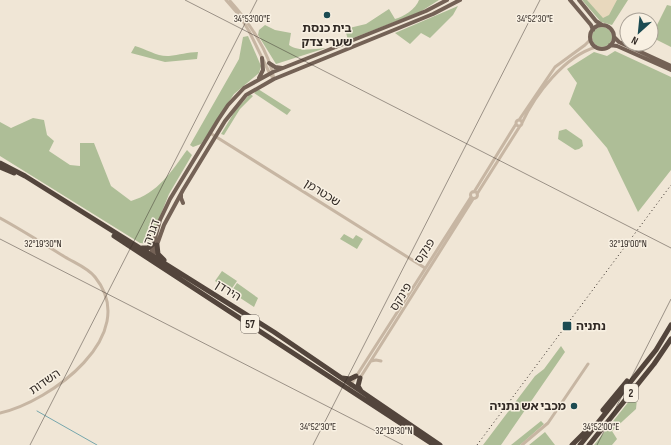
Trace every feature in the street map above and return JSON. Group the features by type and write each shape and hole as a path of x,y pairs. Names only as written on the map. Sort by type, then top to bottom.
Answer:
{"highway":[{"name":"הירדן","path":"0,163 25,176 274,332 434,445"},
{"name":"הירדן","path":"0,167 24,178 151,256 440,445"},
{"path":"137,246 148,248 155,244 160,257 175,269"},
{"name":"2","path":"580,445 656,350 671,325"},
{"name":"2","path":"589,445 654,364 671,339"},
{"path":"575,445 620,389 656,350"},
{"path":"338,377 350,379 358,377 358,386 365,395"},
{"path":"572,445 590,427"}],"main road":[{"name":"דגניה","path":"151,256 168,203 210,133 236,96 257,80 271,73 426,11 447,0"},
{"name":"דגניה","path":"155,244 183,190 215,137 234,109 246,95 274,79 433,14 460,0"},
{"path":"570,0 591,25 593,30 591,39 596,46 602,48 610,45 618,46 671,68"},
{"path":"579,0 596,21 602,26 610,29 614,37 619,42 665,63 671,68"},
{"path":"593,30 602,26"},
{"path":"610,45 614,37"},
{"path":"257,80 263,70 262,58"},
{"path":"665,63 671,62"},
{"path":"269,63 275,67 284,68"},
{"path":"183,190 181,198 183,203"}],"street":[{"path":"227,0 239,16 274,79"},
{"path":"227,0 250,26 269,63 271,73"},
{"path":"520,124 519,120 555,66 591,39"},
{"path":"472,198 471,193 476,193 540,94 558,70 596,46"},
{"name":"שכטרמן","path":"210,133 425,268"},
{"name":"פנקס","path":"358,377 425,268 472,198"},
{"name":"פינקס","path":"352,387 371,361 472,198"},
{"name":"השדות","path":"0,218 87,270 99,282 106,300 108,324 92,352 56,388 26,405 0,413"},
{"path":"371,361 381,361"},
{"path":"522,445 548,423 588,364"}],"green space":[{"path":"419,0 439,0 420,12 348,40 345,29 366,24 389,9 395,19 398,18 412,9"},
{"path":"582,0 628,0 612,25 601,22"},
{"path":"667,5 671,6 671,47 659,41 659,21"},
{"path":"458,6 453,15 430,38 421,33 410,44 395,33"},
{"path":"265,25 275,30 291,33 289,45 297,49 307,50 326,48 276,64 258,35 259,30"},
{"path":"602,27 609,30 612,37 609,44 602,47 595,44 592,37 595,30"},
{"path":"248,36 261,66 259,73 234,94 201,144 193,147 190,145 239,59 243,37"},
{"path":"135,46 165,56 198,52 197,59 165,62 131,53"},
{"path":"615,51 671,77 671,170 638,212 607,148 569,104 577,83 567,69 594,52 607,56"},
{"path":"258,89 291,110 287,115 254,93"},
{"path":"250,94 253,96 240,109 224,135 221,134 235,111"},
{"path":"33,118 44,120 47,135 54,141 49,151 70,165 80,166 80,143 94,143 111,186 131,201 149,193 163,181 187,150 192,155 169,194 149,244 140,243 0,156 0,122 11,128"},
{"path":"566,129 582,140 583,146 575,150 558,139 559,131"},
{"path":"344,234 353,239 356,235 363,239 357,249 340,239"},
{"path":"222,271 237,281 230,291 215,281"},
{"path":"237,283 258,298 254,307 231,292"},
{"path":"561,346 565,352 501,445 483,445 535,376 544,369"},
{"path":"637,399 636,409 612,431 617,439 612,445 594,445 630,400"},
{"path":"541,421 544,424 520,445 511,445"},
{"path":"545,432 555,445 529,445"}],"shaded area":[{"path":"587,0 617,0 609,15 603,18"}],"waterway":[{"path":"37,411 97,445"}],"railway":[{"path":"477,445 671,185"}],"place":[{"name":"בית כנסת שערי צדק","path":"327,15"},
{"name":"נתניה","path":"567,326"},
{"name":"מכבי אש נתניה","path":"574,406"}]}
